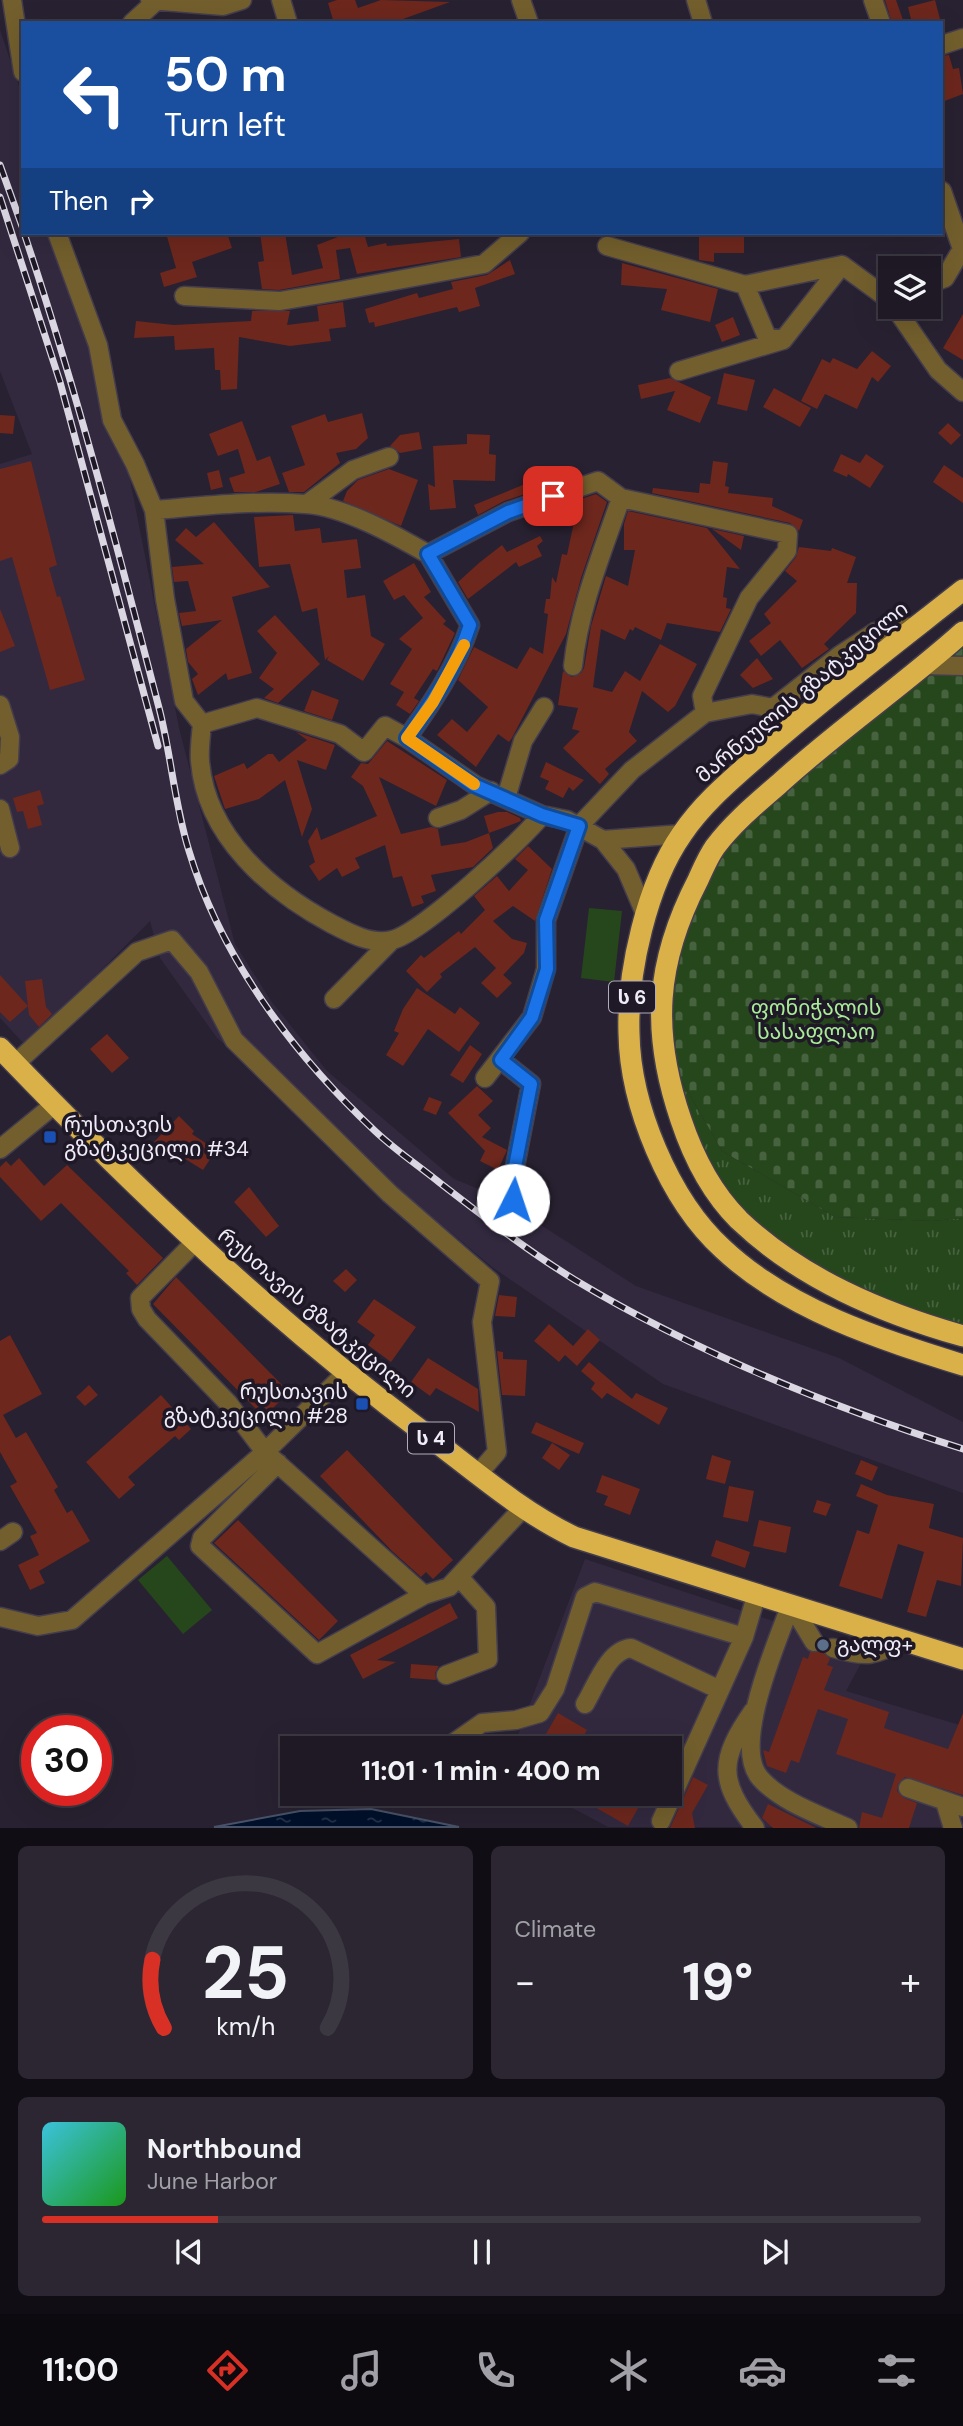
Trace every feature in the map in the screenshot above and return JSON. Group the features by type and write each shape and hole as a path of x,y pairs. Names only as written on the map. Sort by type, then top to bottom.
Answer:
{"highway":[{"name":"მარნეულის გზატკეცილი","path":"963,590 806,714 718,792 682,834 660,877 646,916 634,973 629,1033 639,1100 647,1129 682,1200 723,1250 778,1289 869,1334 963,1365"},
{"name":"ს 6","path":"961,635 827,740 739,819 714,849 677,920 662,987 661,1046 668,1080 689,1144 719,1198 740,1221 783,1256 842,1291 963,1336"},
{"name":"რუსთავის გზატკეცილი","path":"0,1048 195,1241 346,1373 545,1523 574,1537 963,1659"}],"street":[{"path":"12,0 21,59"},
{"path":"134,21 152,1 223,6 242,0"},
{"path":"281,0 287,21"},
{"path":"521,0 528,21"},
{"path":"695,0 702,21"},
{"path":"873,0 880,21"},
{"path":"943,45 963,38"},
{"path":"941,280 960,263 962,249 943,194"},
{"path":"58,235 99,345 111,420 135,464 154,510 165,599 184,701 202,724 200,761 207,791 222,828 245,860 310,912 366,940 392,940"},
{"path":"184,296 280,301 339,291 484,264 518,235"},
{"path":"607,246 745,285 842,265 878,291"},
{"path":"680,371 783,340 842,265"},
{"path":"745,285 767,337 783,340"},
{"path":"903,319 938,370 963,392"},
{"path":"307,504 352,470 389,457"},
{"path":"428,554 508,512 598,481 621,498 788,534 787,551 748,598 702,695 705,713"},
{"path":"573,666 576,641 592,580 621,498"},
{"path":"154,510 226,504 307,504 378,526 428,554 470,625 464,645 433,702 407,738"},
{"path":"773,708 840,655 876,632 917,626"},
{"path":"924,665 963,666"},
{"path":"485,1078 532,1017 547,969 546,920 579,826 632,770 705,713 752,704 806,714"},
{"path":"0,705 10,737 9,759 0,765"},
{"path":"438,818 498,795 523,741 544,707"},
{"path":"202,724 257,708 340,734 364,752 385,726 407,738 450,769 498,795 542,815 579,826 603,840 626,869 646,916"},
{"path":"0,809 10,848"},
{"path":"334,999 392,940 425,921 523,838 542,815"},
{"path":"603,840 682,834"},
{"path":"15,1064 137,952 172,940 200,972 234,1040 390,1194 490,1281 482,1322 497,1452 478,1474"},
{"path":"501,1060 531,1084 512,1182 513,1200"},
{"path":"0,1149 55,1104"},
{"path":"195,1241 140,1298 141,1309 228,1403 271,1458 424,1595"},
{"path":"346,1373 202,1538 200,1546 317,1654 424,1595 449,1587 523,1508"},
{"path":"0,1601 3,1618 38,1626 72,1620 271,1458"},
{"path":"446,1675 488,1659 486,1606 459,1577"},
{"path":"463,1736 482,1723 516,1720 540,1713 555,1689 585,1597 595,1592 744,1637"},
{"path":"662,1821 744,1637 757,1593"},
{"path":"791,1604 814,1642"},
{"path":"755,1828 726,1783 732,1742 753,1711 791,1604"},
{"path":"833,1648 859,1656 875,1656 904,1640"},
{"path":"585,1704 612,1657 622,1649 631,1648 720,1690"},
{"path":"753,1711 751,1749 758,1776 783,1796 848,1828"},
{"path":"908,1788 963,1807"},
{"path":"945,1802 953,1828"}],"shaded area":[{"path":"0,30 21,92 21,235 68,235 102,338 179,728 235,944 271,1001 327,1071 454,1179 494,1195 636,1286 839,1358 963,1422 963,1493 663,1384 492,1267 217,1038 160,958 150,921 26,1046 0,1018 0,464 32,454 0,371"},
{"path":"585,1559 867,1652 846,1691 963,1726 963,1827 608,1827 569,1806 682,1806 682,1736 518,1736"}],"green space":[{"name":"ფონიჭალის სასაფლაო","path":"963,647 963,1218 933,1221 835,1217 722,1151 668,1057 679,925 742,823"},
{"path":"589,908 622,911 614,982 581,978"},
{"path":"668,1057 722,1151 835,1217 933,1221 963,1218 963,1328 847,1288 747,1218 712,1169"},
{"path":"167,1556 212,1610 183,1634 138,1580"}],"water":[{"path":"371,1809 459,1827 214,1827 300,1811"}],"building":[{"path":"355,0 358,8 381,0 450,2 398,21 333,21 328,3"},
{"path":"885,0 896,0 903,20 891,21"},
{"path":"935,0 940,21 912,21 908,7"},
{"path":"949,55 953,69 959,68 963,94 943,102 943,56"},
{"path":"167,235 228,235 232,248 192,262 197,277 164,287 160,273 176,268"},
{"path":"260,235 285,235 292,275 323,268 317,245 343,235 365,235 368,247 386,243 387,246 459,239 461,257 357,274 350,248 336,250 340,279 279,290 262,289 258,262 264,261"},
{"path":"699,236 744,236 744,253 714,253 714,262 699,260"},
{"path":"510,260 515,274 475,288 480,306 459,312 457,307 375,327 374,322 369,323 365,309 417,293 419,298 453,289 451,282 487,275"},
{"path":"622,263 718,289 710,322 661,310 667,289 621,285"},
{"path":"343,302 346,327 329,329 331,341 290,346 239,337 237,389 221,390 220,370 215,370 214,348 175,350 174,336 134,338 136,321 174,325 251,321 252,311 290,311 287,325 319,321 317,306"},
{"path":"963,314 963,360 943,348"},
{"path":"733,317 740,335 722,342 715,325"},
{"path":"872,351 891,366 878,382 872,377 857,409 825,394 817,409 801,401 822,359 830,363 833,358 857,369"},
{"path":"724,373 755,380 747,411 717,404"},
{"path":"670,378 711,397 700,423 667,410 675,391 641,399 638,385"},
{"path":"774,388 811,408 800,427 763,407"},
{"path":"362,413 368,438 356,449 336,453 340,463 304,492 289,492 282,473 305,465 291,426 325,414 328,422"},
{"path":"0,415 15,416 13,434 0,433"},
{"path":"242,421 257,461 270,456 280,484 256,492 234,492 229,478 245,473 238,449 218,456 209,434"},
{"path":"948,423 961,435 951,445 938,433"},
{"path":"419,432 422,449 400,453 390,446 400,435"},
{"path":"467,434 490,435 489,454 496,455 495,481 453,480 456,508 430,510 428,484 435,487 433,446 467,444"},
{"path":"841,454 860,463 866,454 884,466 870,488 848,474 847,477 833,471"},
{"path":"31,461 57,565 49,568 85,680 50,690 12,557 0,561 0,469"},
{"path":"713,461 728,463 725,486 729,487 728,493 773,498 772,506 803,520 799,531 790,523 652,493 653,488 699,493 700,483 710,484"},
{"path":"944,465 963,478 963,503 933,482"},
{"path":"556,466 563,481 504,501 478,515 474,505 530,482 524,481"},
{"path":"389,469 418,480 401,526 343,501 347,491 358,480"},
{"path":"219,470 223,487 211,490 207,473"},
{"path":"596,494 607,502 581,578 566,634 512,738 509,742 498,734 476,767 437,735 452,719 467,732 488,707 458,680 474,647 517,669 530,647 543,654 548,614 544,613 546,599 550,599 552,577 556,583 562,554 567,555 578,503 548,510"},
{"path":"628,511 707,528 740,569 727,567 723,597 727,598 726,608 731,609 720,632 667,623 661,640 635,627 633,631 630,629 625,640 601,629 593,687 612,692 625,671 640,681 660,644 697,664 675,706 668,712 642,691 629,732 637,741 605,769 609,774 600,784 563,748 580,731 572,729 578,708 558,705 563,671 572,677 581,673 584,668 591,626 606,576 628,586 635,550 624,550 624,524"},
{"path":"293,515 295,531 320,528 322,543 357,539 361,568 344,570 347,598 365,595 371,636 385,644 363,681 327,660 329,656 325,660 317,608 302,612 290,564 259,567 254,517"},
{"path":"214,522 270,587 232,597 252,673 228,680 226,673 198,695 192,679 198,674 188,662 186,649 222,620 182,626 179,613 196,611 188,581 174,582 172,567 204,564 175,540 186,528 196,537"},
{"path":"712,529 744,536 741,550"},
{"path":"540,536 543,541 537,546 542,556 519,567 516,562 468,599 458,582 479,563 502,545 507,552"},
{"path":"799,547 831,551 832,548 856,557 847,583 857,583 856,613 824,644 829,649 802,668 780,640 761,656 749,641 771,623 764,614 797,581 785,571 796,557"},
{"path":"414,563 431,592 424,597 446,621 443,624 455,633 437,671 433,669 414,698 390,684 412,649 399,639 423,618 404,595 394,600 383,581"},
{"path":"0,609 15,646 0,652"},
{"path":"275,615 320,664 278,703 264,698 274,689 259,678 277,653 257,631"},
{"path":"757,658 773,679 753,688 740,675"},
{"path":"312,690 339,700 332,720 304,711"},
{"path":"404,692 419,701 410,714 396,705"},
{"path":"296,732 335,745 326,770 297,760 312,809 302,837 285,780 259,799 225,809 214,776 244,763 247,769 268,754 273,754 279,762 307,740"},
{"path":"387,741 447,780 436,806 379,777 401,834 431,827 438,829 441,846 466,842 489,833 493,848 473,867 431,875 436,891 421,896 424,903 412,907 402,876 393,878 385,845 355,858 360,868 342,877 337,868 319,881 309,866 315,862 308,841 317,827 321,840 377,816 363,786 351,777 361,763 368,764"},
{"path":"546,762 584,780 573,791 569,787 563,798 545,789 549,781 540,777"},
{"path":"40,790 44,804 37,806 42,825 28,829 23,811 17,812 13,798"},
{"path":"507,812 521,821 489,833 484,816"},
{"path":"528,846 552,869 535,921 513,906 493,921 512,939 527,943 524,953 503,975 475,947 440,974 442,977 427,992 406,971 421,955 424,958 459,931 461,934 485,910 474,896 497,876 509,891 528,870 515,859"},
{"path":"496,968 512,983 497,998 481,983"},
{"path":"0,975 28,1006 10,1022 0,1012"},
{"path":"42,979 46,1007 52,1014 39,1027 29,1015 25,981"},
{"path":"417,988 455,1014 460,1007 480,1023 459,1052 428,1029 403,1066 386,1055 399,1033 394,1031 403,1009"},
{"path":"107,1034 129,1058 112,1073 90,1049"},
{"path":"470,1045 482,1054 463,1083 450,1075"},
{"path":"477,1086 493,1101 478,1115 491,1128 482,1137 507,1150 498,1170 480,1161 485,1151 448,1113"},
{"path":"429,1097 442,1102 436,1115 423,1110"},
{"path":"179,1116 194,1131 192,1134 216,1150 203,1170 174,1152 169,1157 154,1142"},
{"path":"19,1158 44,1186 67,1165 163,1258 137,1285 126,1273 129,1271 61,1203 41,1221 0,1177 0,1167 6,1161 11,1166"},
{"path":"249,1187 279,1226 266,1237 234,1202"},
{"path":"346,1269 357,1280 345,1292 333,1281"},
{"path":"176,1277 289,1392 269,1412 261,1404 256,1409 153,1304"},
{"path":"499,1295 517,1297 515,1317 495,1316"},
{"path":"374,1299 416,1327 391,1362 368,1345 375,1335 357,1322"},
{"path":"549,1324 573,1346 588,1329 600,1340 577,1366 565,1355 559,1362 534,1341"},
{"path":"10,1335 42,1394 3,1415 16,1438 26,1432 58,1487 54,1490 67,1513 72,1510 90,1541 39,1571 45,1583 30,1590 18,1565 39,1555 30,1536 37,1533 10,1486 17,1482 0,1452 0,1341"},
{"path":"497,1351 503,1352 503,1359 527,1360 525,1396 502,1395"},
{"path":"428,1358 478,1389 479,1412 436,1388 430,1396 411,1382"},
{"path":"589,1362 632,1399 636,1393 668,1408 659,1425 607,1393 602,1399 591,1389 595,1383 581,1371"},
{"path":"89,1385 98,1395 85,1406 76,1397"},
{"path":"161,1395 191,1429 179,1440 175,1436 128,1477 135,1485 119,1499 86,1462"},
{"path":"536,1422 584,1443 579,1454 531,1433"},
{"path":"552,1443 570,1455 559,1470 542,1458"},
{"path":"347,1450 453,1560 433,1579 426,1572 421,1577 392,1551 320,1476"},
{"path":"712,1455 731,1461 725,1484 706,1479"},
{"path":"861,1460 878,1467 872,1481 855,1474"},
{"path":"602,1475 640,1489 630,1515 604,1505 608,1496 596,1492"},
{"path":"861,1484 887,1495 934,1504 929,1528 963,1538 961,1586 937,1580 926,1617 907,1612 924,1552 898,1544 882,1599 839,1586 857,1530 869,1534 878,1505 856,1496"},
{"path":"729,1486 754,1491 748,1522 723,1517"},
{"path":"817,1500 831,1504 826,1516 813,1512"},
{"path":"238,1520 338,1621 319,1640 214,1543"},
{"path":"759,1520 791,1527 786,1553 753,1546"},
{"path":"716,1540 750,1552 745,1568 711,1556"},
{"path":"450,1603 458,1618 377,1660 396,1662 363,1679 350,1655"},
{"path":"822,1650 830,1659 827,1665 833,1667 824,1690 889,1712 884,1728 948,1749 963,1713 963,1795 905,1777 898,1784 897,1791 904,1798 917,1803 909,1828 859,1828 862,1812 882,1818 896,1774 836,1754 848,1719 818,1709 799,1763 791,1760 786,1773 767,1766 763,1750 769,1752 803,1657 808,1659 810,1652"},
{"path":"411,1664 439,1666 435,1673 436,1680 410,1678"},
{"path":"558,1713 587,1730 584,1736 545,1736"},
{"path":"693,1777 708,1785 692,1813 695,1828 670,1828"},
{"path":"768,1804 816,1828 773,1828 762,1818"},
{"path":"593,1806 639,1806 628,1826"}],"railway":[{"path":"0,165 21,223"},
{"path":"0,197 60,382 158,746"},
{"path":"25,235 61,350 111,526 162,722 189,851 220,929 241,967 289,1037 345,1102 383,1138 506,1233 575,1280 668,1331 764,1376 863,1415 963,1449"}],"slow traffic":[{"path":"464,645 433,702 407,738 474,784"}],"place":[{"name":"რუსთავის გზატკეცილი #34","path":"50,1137"},
{"name":"რუსთავის გზატკეცილი #28","path":"362,1404"},
{"name":"გალფ+","path":"823,1645"}],"route":[{"path":"513,1200 512,1182 531,1084 501,1060 532,1017 547,969 546,920 579,826 567,820 542,815 474,785 407,738 433,702 464,645 470,625 428,554 508,512 553,496"}]}
